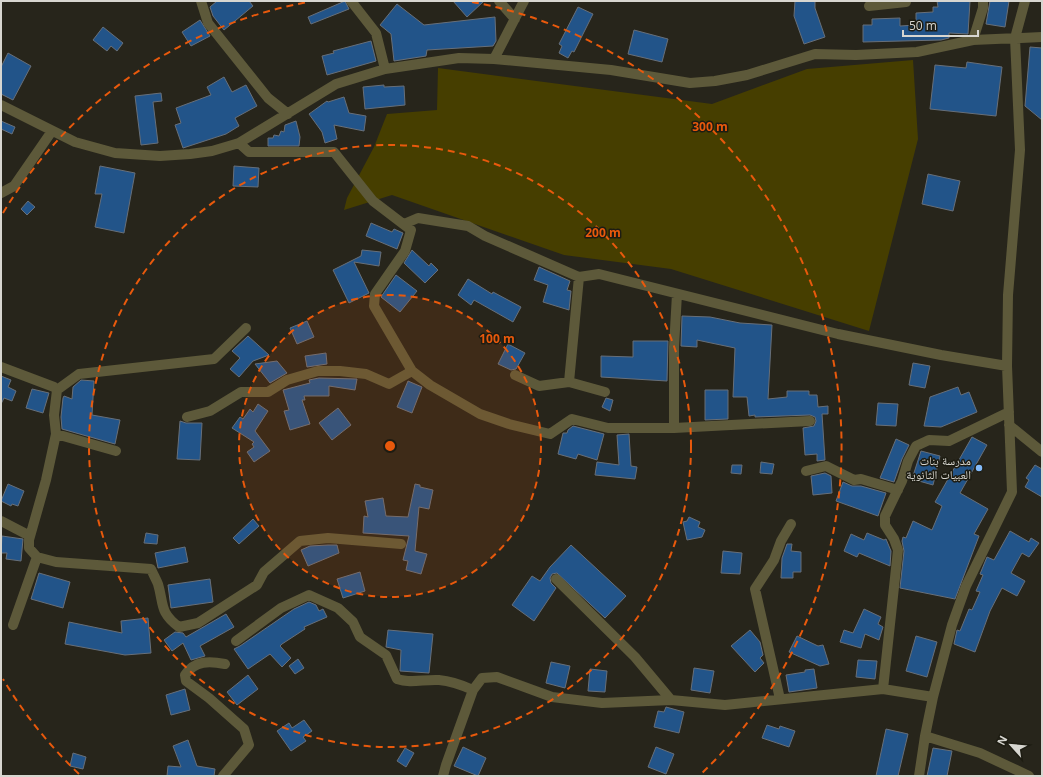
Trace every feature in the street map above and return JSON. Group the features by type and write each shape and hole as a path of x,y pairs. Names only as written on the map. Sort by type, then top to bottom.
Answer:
{"street":[{"path":"201,1 208,23 268,98 288,114"},
{"path":"351,1 376,33 385,69"},
{"path":"499,1 515,19"},
{"path":"494,59 524,1"},
{"path":"972,40 983,8 983,1"},
{"path":"920,776 924,736 952,625 966,586 1012,492 1007,366 1008,295 1020,150 1015,38 1025,1"},
{"path":"869,6 901,2"},
{"path":"1,104 75,142 122,154 160,156 212,151 239,143 336,84 385,69 459,58 494,59 611,70 690,83 715,81 747,75 815,54 856,55 917,52 972,40 1042,36"},
{"path":"1,193 14,186 52,131"},
{"path":"239,143 249,152 334,152 373,201 411,230 405,251 375,294 374,306 412,372 452,399 480,414 550,434 572,419 608,428 674,428 810,421"},
{"path":"404,224 418,218 468,226 485,236 579,277 599,274 846,336 1007,366"},
{"path":"569,382 579,277"},
{"path":"674,428 674,347 678,294"},
{"path":"246,328 214,359 79,374 57,390 54,414 56,434 46,480 30,536 29,548 37,557 56,562 151,569 158,583 164,609 169,619 179,627 198,623 258,585 264,572 300,541 328,538 401,544"},
{"path":"1,366 54,387 57,390"},
{"path":"187,417 210,411 241,392 268,392 287,380 318,371 340,371 366,374 389,384 412,372"},
{"path":"515,376 539,386 569,382 605,392"},
{"path":"883,689 898,550 894,539 885,525 885,516 898,490 908,461 916,446 929,440 948,441 1009,412"},
{"path":"1009,425 1042,452"},
{"path":"56,434 116,451"},
{"path":"806,471 826,466 854,480 861,479 898,490"},
{"path":"1,521 30,536"},
{"path":"780,699 755,589 774,560 781,541 791,524"},
{"path":"13,625 37,557"},
{"path":"556,579 635,657 671,700"},
{"path":"236,641 280,608 309,595 338,608 353,622 360,637 386,655 397,679 405,682 438,680 459,684 473,690"},
{"path":"223,776 249,745 244,729 209,698 186,682 186,675 190,668 208,660 226,664"},
{"path":"443,776 473,690 482,678 497,677 552,697 602,703 671,700 725,705 883,689 933,697"},
{"path":"924,736 980,753 1029,776"}],"shaded area":[{"path":"913,60 918,139 869,331 671,269 564,255 392,195 344,210 347,198 374,147 387,114 437,110 438,68 712,104 807,69"}],"building":[{"path":"217,1 249,1 253,6 224,30 213,16 210,7"},
{"path":"345,1 349,9 311,24 308,17"},
{"path":"453,1 484,1 467,17"},
{"path":"795,1 815,1 815,8 825,37 804,44 794,16"},
{"path":"937,1 970,1 968,34 949,33 949,38 941,40 863,42 863,25 872,25 872,19 900,18 900,26 916,25 916,13 933,12 933,7 938,7"},
{"path":"990,1 1009,1 1005,27 986,24"},
{"path":"397,4 424,25 495,17 496,41 493,46 427,50 426,56 394,61 391,34 380,25"},
{"path":"578,7 593,14 574,52 572,51 568,58 559,53 562,46 559,44"},
{"path":"200,20 210,36 191,46 182,32"},
{"path":"103,27 123,43 117,51 111,46 107,51 93,40"},
{"path":"634,30 668,39 662,62 628,54"},
{"path":"371,41 376,61 327,75 322,56 334,53 333,51"},
{"path":"1030,47 1042,48 1042,120 1025,106"},
{"path":"8,53 31,66 13,100 1,94 1,67"},
{"path":"967,62 1002,67 996,116 930,109 935,65 966,68"},
{"path":"224,77 232,92 246,85 257,106 235,118 239,126 226,134 183,148 175,125 181,123 176,108 211,95 207,87"},
{"path":"384,85 384,87 404,86 405,105 365,109 363,87"},
{"path":"161,93 162,101 153,102 158,143 141,145 135,96"},
{"path":"344,97 349,113 366,116 364,131 334,125 337,139 325,143 322,132 309,114 327,101 328,102"},
{"path":"1,121 15,127 12,134 1,129"},
{"path":"296,121 300,137 299,146 268,146 268,138 273,138 274,135 279,136 281,131 284,132 285,125"},
{"path":"100,166 135,173 124,233 95,227 102,194 95,194"},
{"path":"234,166 259,168 258,187 233,186"},
{"path":"928,174 960,181 953,211 922,204"},
{"path":"28,201 35,207 27,215 21,209"},
{"path":"371,223 392,232 394,229 403,233 397,249 366,236"},
{"path":"362,250 381,252 379,266 354,262 369,293 349,303 333,270 361,256"},
{"path":"412,250 429,266 431,263 438,270 425,283 404,263"},
{"path":"539,267 570,281 567,290 571,291 569,310 543,302 548,285 534,280"},
{"path":"396,275 417,291 400,312 381,297"},
{"path":"468,279 492,294 493,292 521,307 513,322 474,300 471,305 458,295"},
{"path":"682,316 710,317 740,323 772,325 768,399 787,397 787,391 809,391 809,395 817,395 818,407 828,406 828,414 822,414 825,460 817,461 817,454 805,455 803,428 814,426 816,421 815,417 810,415 749,416 747,397 733,397 735,348 697,340 697,347 681,346"},
{"path":"307,321 314,337 297,344 290,328"},
{"path":"248,336 269,355 253,361 239,377 230,369 240,358 232,351"},
{"path":"633,341 668,341 667,381 601,377 601,356 633,357"},
{"path":"508,344 525,353 516,369 511,370 498,364"},
{"path":"326,353 327,364 307,367 305,356"},
{"path":"277,361 287,373 270,383 255,364"},
{"path":"913,363 930,366 925,388 909,385"},
{"path":"1,376 11,380 8,387 16,391 12,401 4,398 1,404"},
{"path":"319,378 357,379 355,390 329,386 329,396 304,396 305,400 302,400 310,424 290,430 284,411 289,410 283,390 310,383 309,380"},
{"path":"81,380 94,381 92,415 120,420 115,444 62,429 61,417 63,398 64,396 72,399 73,387"},
{"path":"408,381 422,387 412,413 397,407"},
{"path":"958,387 961,395 969,392 977,412 941,427 924,426 930,397"},
{"path":"32,389 49,393 43,413 26,408"},
{"path":"705,390 728,390 728,419 705,420"},
{"path":"606,398 613,400 610,411 602,407"},
{"path":"878,403 898,404 896,426 876,425"},
{"path":"258,404 268,411 255,431 270,451 254,462 247,452 254,447 252,444 254,442 232,428 240,417 243,419 250,409 253,412"},
{"path":"338,408 351,425 332,440 319,423"},
{"path":"180,421 186,423 202,423 200,460 177,459"},
{"path":"573,426 604,434 597,460 578,454 576,459 558,454 563,433 567,433"},
{"path":"629,434 631,466 637,467 635,479 595,475 597,462 619,465 617,435"},
{"path":"972,437 987,445 960,493 988,509 974,534 979,536 955,599 900,588 904,551 902,541 903,537 906,538 913,521 932,530 942,506 935,502"},
{"path":"896,439 909,445 902,459 894,482 880,478"},
{"path":"921,451 940,456 933,485 912,479"},
{"path":"761,462 774,464 772,474 760,473"},
{"path":"732,465 742,465 741,474 731,473"},
{"path":"1035,465 1042,469 1042,497 1025,487 1029,480 1026,478"},
{"path":"825,473 831,476 832,493 813,495 811,476"},
{"path":"843,482 852,486 861,486 886,493 878,516 836,501"},
{"path":"8,484 24,491 18,506 12,504 11,506 1,501"},
{"path":"415,484 420,485 420,487 433,490 429,509 419,507 415,551 427,554 421,574 406,570 408,561 403,560 409,536 363,533 364,516 368,517 365,501 383,498 386,516 408,517"},
{"path":"689,517 700,522 698,527 705,530 702,537 687,540 683,522 687,521"},
{"path":"253,519 259,526 239,544 233,538"},
{"path":"1010,531 1029,542 1031,538 1039,543 1029,557 1022,553 1011,573 1025,581 1017,596 1002,588 990,611 975,652 954,644 957,630 960,631 969,609 972,610 980,592 976,591 983,575 980,574 987,557 994,560"},
{"path":"146,533 158,535 157,544 144,543"},
{"path":"867,533 884,540 886,539 891,551 890,566 859,553 857,557 844,551 851,534 864,540"},
{"path":"2,536 23,539 21,561 6,559 7,553 1,553"},
{"path":"787,544 792,544 791,551 801,552 801,572 793,572 793,578 781,578 782,558"},
{"path":"337,545 339,553 308,566 301,550 310,546"},
{"path":"571,545 626,596 605,618 557,573 552,574 550,578 551,583 556,588 534,621 512,605 532,576 540,581 550,567"},
{"path":"185,547 188,562 158,568 155,553"},
{"path":"723,551 742,553 740,574 721,573"},
{"path":"360,572 365,591 343,598 337,579"},
{"path":"39,573 70,582 63,608 31,599"},
{"path":"210,579 213,602 171,608 168,585"},
{"path":"309,602 316,605 319,611 323,609 327,617 304,627 305,629 280,646 291,658 282,667 270,654 248,669 234,649 294,609"},
{"path":"864,609 881,617 878,624 883,627 879,640 865,634 861,648 840,642 844,630 853,633"},
{"path":"226,614 234,627 200,646 205,656 191,660 183,643 172,651 164,640 175,632 183,633 186,637"},
{"path":"148,618 151,653 125,655 65,644 69,622 122,633 121,621"},
{"path":"388,630 433,634 429,673 400,671 401,650 386,647"},
{"path":"750,630 760,642 763,655 760,658 764,663 755,672 731,646"},
{"path":"797,636 818,646 823,645 829,664 820,666 789,652"},
{"path":"916,636 937,642 927,677 906,671"},
{"path":"298,659 304,668 295,674 289,666"},
{"path":"858,660 877,661 875,679 856,677"},
{"path":"551,662 570,666 565,688 546,683"},
{"path":"694,668 714,671 710,693 691,690"},
{"path":"590,669 607,671 605,692 588,691"},
{"path":"814,669 817,688 789,692 786,675"},
{"path":"248,675 258,689 237,705 227,692"},
{"path":"185,689 190,710 171,715 166,695"},
{"path":"666,707 684,712 679,733 654,727 658,711 664,712"},
{"path":"304,720 312,731 303,737 306,741 291,751 277,731 289,723 292,728"},
{"path":"767,725 779,729 780,726 795,731 789,747 762,738"},
{"path":"886,729 908,734 898,776 876,776"},
{"path":"188,740 197,766 215,769 214,776 167,776 168,766 181,767 173,746"},
{"path":"463,747 486,758 478,776 454,766"},
{"path":"656,747 674,754 666,774 648,767"},
{"path":"405,748 414,753 406,767 397,761"},
{"path":"933,748 952,751 947,776 927,776"},
{"path":"73,753 86,757 83,769 70,766"}],"place":[{"name":"مدرسة بنات العبيات الثانوية","path":"979,468"}]}
